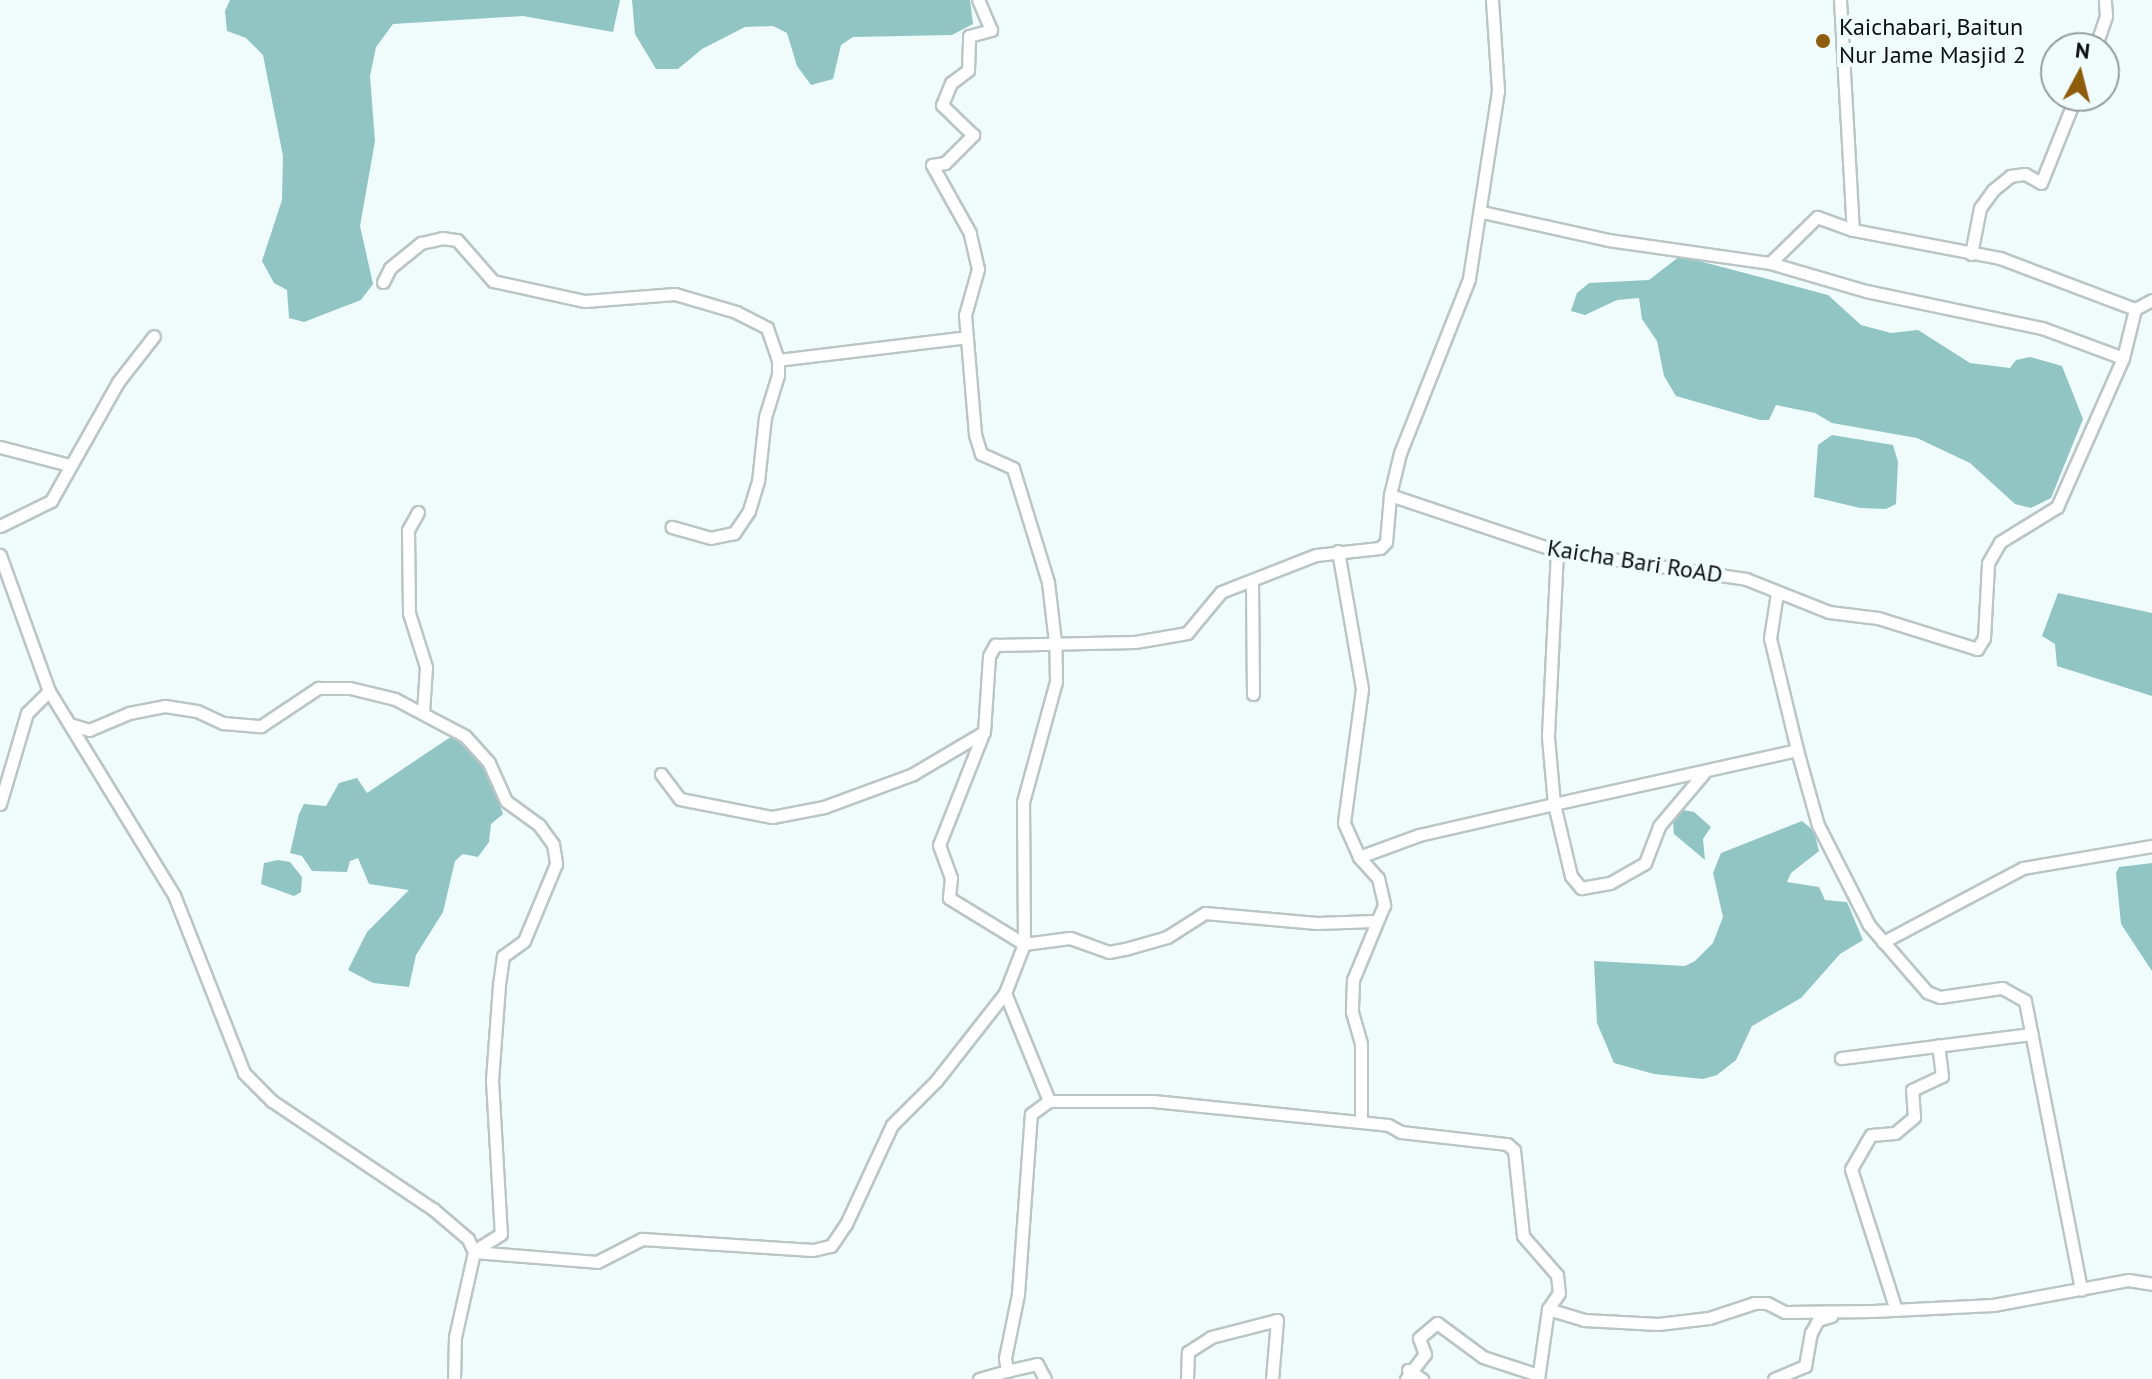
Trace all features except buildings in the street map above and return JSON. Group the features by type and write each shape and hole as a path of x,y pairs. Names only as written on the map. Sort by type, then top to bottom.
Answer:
{"street":[{"path":"474,1252 597,1262 642,1239 813,1250 831,1246 846,1224 892,1125 936,1081 1005,993 1024,944 1023,802 1056,681 1055,642 1048,582 1013,468 981,454 975,434 965,315 978,269 970,233 932,165 945,163 973,135 942,105 951,83 968,70 969,36 991,30 978,0"},
{"path":"1374,921 1317,923 1205,913 1167,937 1109,952 1070,938 1024,944 949,898 951,878 941,859 939,845 984,732 989,656 995,645 1041,648 1055,642 1135,642 1187,633 1221,592 1316,555 1371,550 1386,542 1390,495 1400,453 1469,279 1482,212 1498,91 1492,0"},
{"path":"1840,0 1853,230"},
{"path":"2100,32 2106,16 2105,0"},
{"path":"1971,254 1980,208 1993,190 2010,176 2025,174 2041,183 2070,112"},
{"path":"1482,212 1608,240 1770,263 1866,291 1907,295 2042,328 2123,358"},
{"path":"1770,263 1817,217 1853,230 2000,258 2135,309 2152,300"},
{"path":"383,282 390,268 421,243 457,240 493,281 585,301 675,294 736,312 767,328 778,360 749,511 734,533 711,538 672,527"},
{"name":"Kaicha Bari RoAD","path":"1390,495 1557,551 1746,579 1829,612 1878,618 1977,649 1984,638 1988,563 2000,542 2057,507 2123,358 2135,309"},
{"path":"0,526 51,501 118,382 154,336"},
{"path":"778,360 967,337"},
{"path":"0,447 69,465"},
{"path":"418,512 408,530 408,601 426,667 423,712"},
{"path":"1338,551 1362,689 1344,823 1359,857 1378,878 1384,905 1374,921 1353,980 1352,1012 1361,1044 1361,1122"},
{"path":"1557,551 1548,737 1554,804 1571,876 1581,888 1610,883 1645,863 1659,826 1703,774"},
{"path":"0,555 49,691 73,725 174,895 244,1073 272,1101 433,1209 468,1239 474,1252 455,1337 454,1379"},
{"path":"1252,581 1253,694"},
{"path":"1777,593 1770,638 1797,750 1818,825 1869,925 1927,992 1940,997 2002,988 2020,994 2031,1034 2081,1290"},
{"path":"73,725 89,730 129,713 165,706 197,711 223,723 261,726 318,688 350,688 423,712 465,736 489,763 506,801 539,825 553,844 556,864 524,941 503,956 492,1080 501,1234 474,1252"},
{"path":"0,804 27,713 49,691"},
{"path":"661,774 680,799 772,817 824,807 913,774 984,732"},
{"path":"1359,857 1419,835 1703,774 1797,750"},
{"path":"1883,942 2023,868 2152,846"},
{"path":"1005,993 1049,1101"},
{"path":"1841,1058 2031,1034"},
{"path":"1896,1310 1851,1169 1871,1135 1895,1133 1914,1117 1912,1090 1942,1076 1938,1045"},
{"path":"1007,1371 1005,1358 1018,1294 1031,1114 1049,1101 1153,1101 1361,1122 1507,1144 1514,1150 1523,1236 1557,1275 1559,1293 1548,1309 1538,1377 1483,1357 1437,1323 1419,1338 1425,1354 1407,1374 1422,1379"},
{"path":"1548,1309 1584,1320 1640,1325 1709,1318 1754,1303 1767,1303 1785,1312 1840,1313 1993,1305 2128,1280 2152,1284"},
{"path":"1774,1379 1805,1366 1818,1320 1840,1313"},
{"path":"1187,1379 1188,1352 1211,1337 1277,1320 1272,1379"},
{"path":"979,1379 1037,1364 1045,1379"}],"water":[{"path":"230,0 620,0 613,32 523,16 393,24 376,47 370,76 375,141 360,226 373,284 361,300 304,322 289,318 287,290 274,283 262,261 282,200 283,156 263,55 246,38 227,31 225,11"},
{"path":"632,0 970,0 973,24 952,35 853,37 841,45 833,79 811,85 797,66 787,33 773,26 745,27 702,49 678,69 656,69 635,34"},
{"path":"1680,256 1828,295 1861,325 1891,333 1918,330 1970,363 2010,368 2016,360 2030,357 2062,366 2083,419 2051,498 2031,508 2015,504 1970,463 1917,438 1832,423 1815,413 1776,405 1769,420 1760,420 1676,396 1664,376 1657,341 1642,319 1639,298 1617,300 1585,315 1571,311 1577,293 1589,283 1649,280"},
{"path":"1832,435 1893,445 1898,462 1896,504 1886,509 1860,508 1814,497 1818,445"},
{"path":"2058,593 2152,613 2152,696 2057,666 2055,644 2042,636"},
{"path":"452,736 485,766 503,814 491,824 489,842 478,857 463,854 455,861 443,912 416,955 409,987 373,983 348,970 367,932 409,890 369,884 358,858 350,861 347,872 312,871 302,856 290,853 299,814 304,804 326,806 339,783 357,778 367,793"},
{"path":"1683,810 1694,812 1711,827 1703,839 1705,860 1674,834 1673,822"},
{"path":"1802,821 1814,831 1819,851 1791,873 1787,882 1819,887 1825,900 1847,902 1863,940 1840,954 1801,998 1752,1026 1736,1060 1717,1075 1703,1079 1654,1074 1614,1063 1597,1023 1594,961 1685,966 1695,961 1713,943 1723,917 1713,873 1721,853"},
{"path":"278,860 290,862 302,877 301,892 294,896 261,884 264,863"},
{"path":"2152,863 2152,971 2121,924 2116,873 2119,867"}],"place":[{"name":"Kaichabari, Baitun Nur Jame Masjid 2","path":"1823,41"}]}
